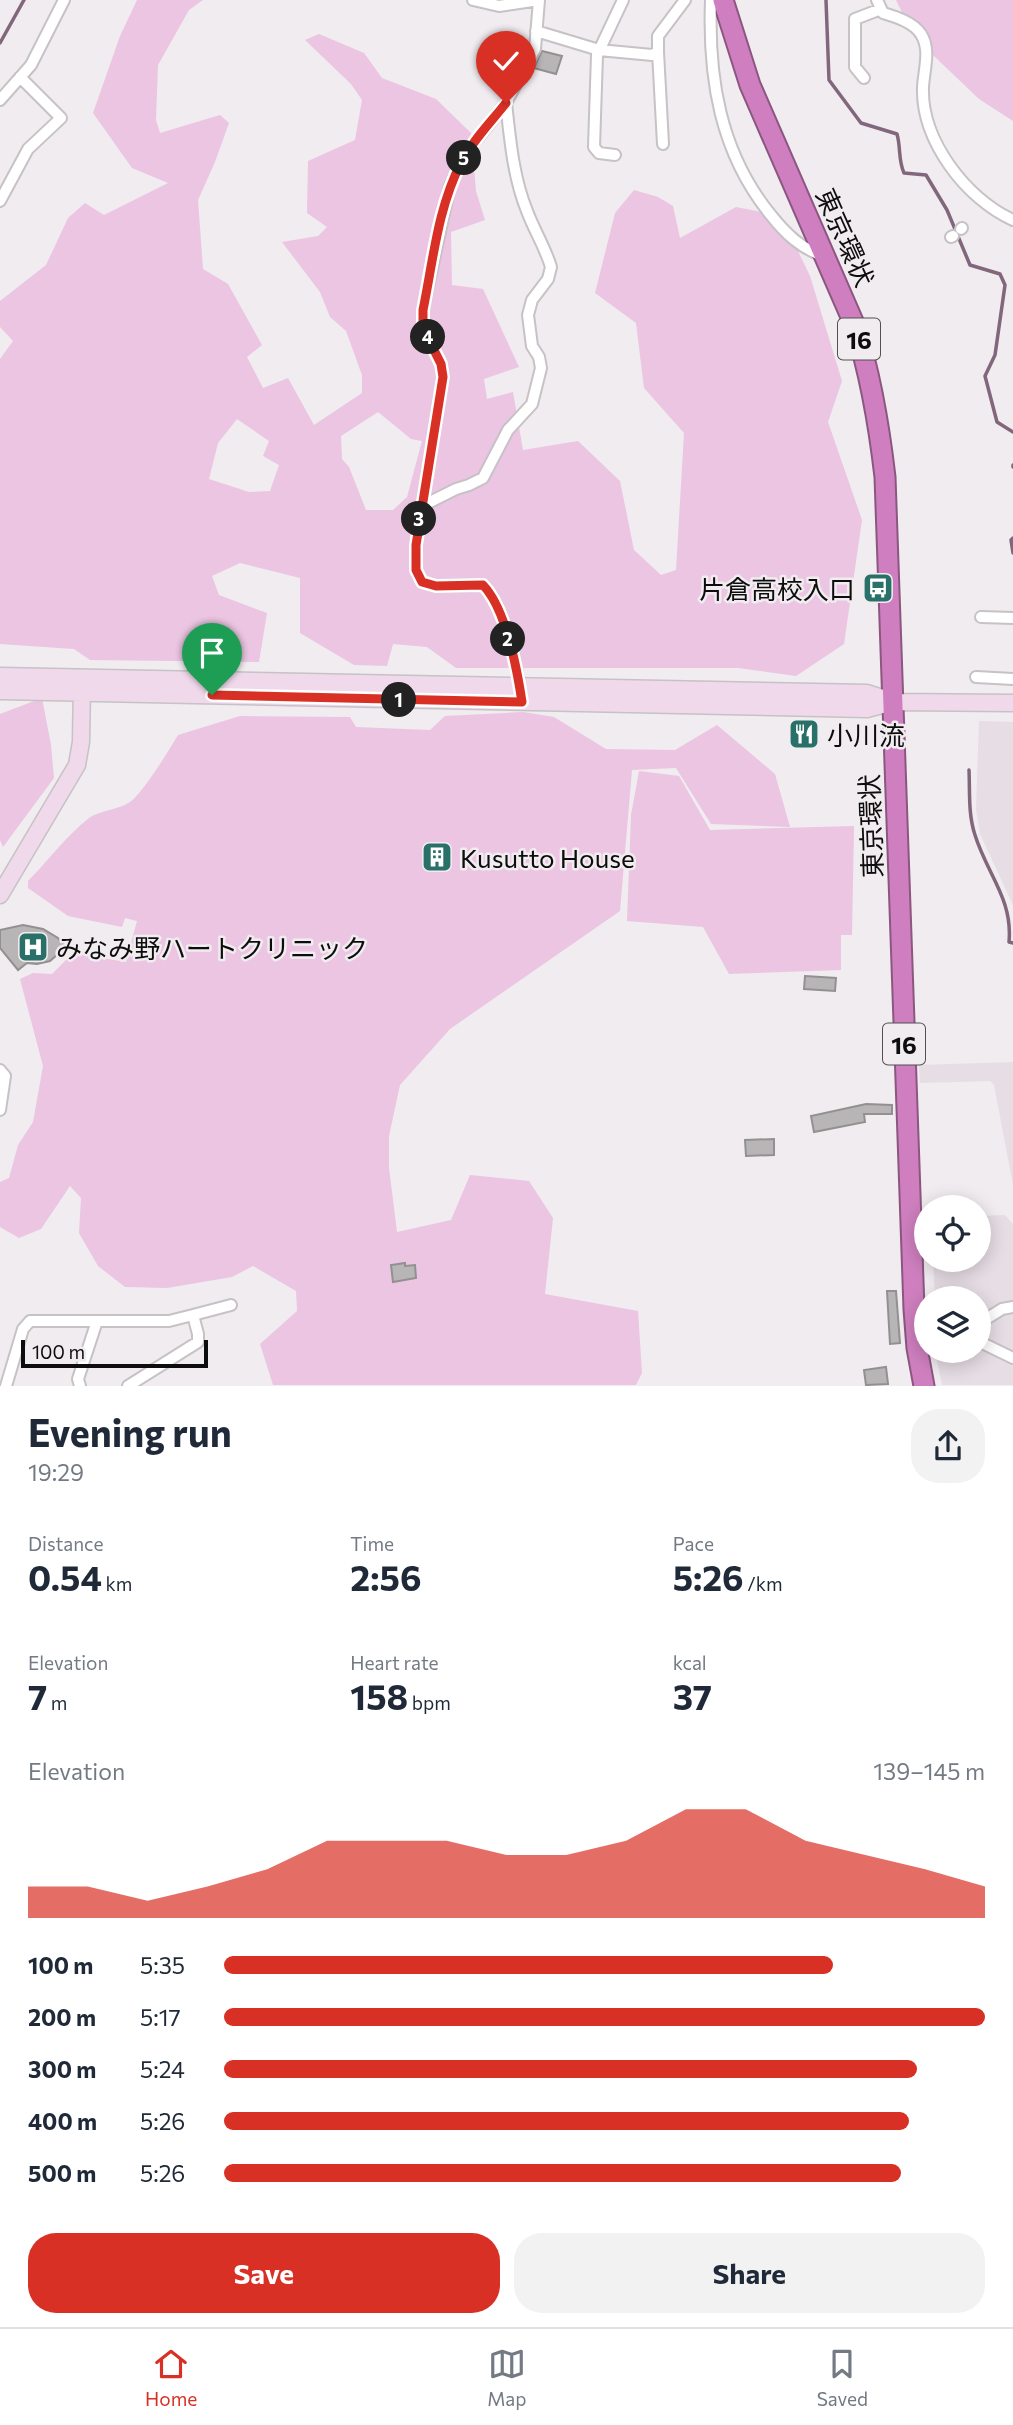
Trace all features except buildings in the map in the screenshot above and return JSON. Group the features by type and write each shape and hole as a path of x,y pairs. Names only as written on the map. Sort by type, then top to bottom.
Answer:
{"highway":[{"name":"東京環状","path":"723,0 750,85 855,326 868,365 879,425 885,477 919,1286"},
{"name":"東京環状","path":"920,1363 924,1385"}],"street":[{"path":"0,100 31,65 64,0"},
{"path":"473,0 499,6 539,0 534,49 506,103 462,160 450,186 437,243 423,310 423,328 441,364 443,377 421,507 416,570 422,582 436,586 483,585 493,595 513,653 521,695"},
{"path":"615,155 599,153 594,147 597,55 623,0"},
{"path":"663,144 658,36 685,0"},
{"path":"711,0 710,34 717,99 726,138 751,191 782,229 806,250 825,256"},
{"path":"863,78 855,67 855,19 879,4 883,13 901,19 920,32 927,50 923,90 929,127 951,169 981,200 1013,220"},
{"path":"536,31 599,50 652,55 658,52"},
{"path":"0,201 28,149 61,118 20,77"},
{"path":"421,507 483,478 508,430 532,404 541,368 539,357 532,346 528,315 533,300 548,279 551,267 526,210 510,141 506,103"},
{"path":"981,617 1013,618"},
{"path":"0,676 83,685 521,695 867,694 893,702 1013,703"},
{"path":"976,677 1013,679"},
{"path":"0,691 83,685"},
{"path":"3,884 77,765 81,742 83,685"},
{"path":"0,1070 5,1076 0,1110"},
{"path":"6,1385 26,1324 36,1321 169,1321 231,1305"},
{"path":"991,1316 1002,1309 1013,1307"},
{"path":"128,1385 198,1342 193,1315"},
{"path":"79,1385 78,1379 97,1321"},
{"path":"991,1347 1013,1358"}],"shaded area":[{"path":"137,0 203,0 189,10 158,65 156,120 160,133 220,115 229,123 198,200 203,269 228,284 262,345 247,357 263,388 288,378 314,425 362,393 362,375 346,331 330,317 320,292 282,242 318,236 327,227 307,213 308,161 355,140 362,100 351,84 305,40 319,34 364,53 382,78 436,99 471,133 476,191 485,220 451,232 452,285 483,289 519,367 484,379 487,399 513,392 523,450 578,441 620,481 634,550 661,575 676,570 684,433 644,388 636,323 595,293 615,213 634,190 658,197 673,206 680,238 736,207 781,216 810,276 842,381 828,422 862,520 844,644 796,676 738,668 456,668 427,647 393,644 387,666 354,665 300,633 300,578 240,563 212,576 219,595 267,613 259,662 90,660 74,649 0,644 0,359 13,341 0,327 0,301 46,265 68,218 85,203 104,215 168,183 132,168 93,113 120,36","holes":["378,412 411,439 422,441 407,497 393,510 366,510 349,467 342,459 341,436","237,419 269,441 263,456 279,465 270,491 249,492 209,479 218,443"]},
{"path":"896,0 1013,0 1013,121 979,99 914,37"},
{"path":"42,698 54,778 3,847 0,840 0,714"},
{"path":"523,712 554,717 606,749 675,750 717,725 775,774 790,827 711,824 676,768 632,770 620,911 450,1029 400,1085 389,1136 389,1168 397,1232 451,1220 470,1175 529,1181 553,1218 545,1294 638,1311 642,1373 636,1385 273,1385 260,1344 297,1311 296,1291 253,1266 232,1277 167,1288 125,1287 98,1266 79,1233 81,1198 70,1186 41,1229 19,1238 0,1227 0,1182 9,1178 18,1145 33,1122 43,1066 20,979 33,973 52,974 73,953 126,962 137,921 125,918 122,927 68,916 28,888 28,881 72,833 89,818 130,802 142,790 178,735 240,716 350,717 356,727 430,730 445,716"},
{"path":"979,721 1013,722 1013,905 980,834 976,809"},
{"path":"639,771 679,776 710,830 854,826 852,935 841,935 841,970 729,974 703,927 627,921 631,815"},
{"path":"1013,1062 1013,1185 994,1085 990,1081 920,1083 919,1065"},
{"path":"1005,1215 1013,1224 1013,1385 942,1385 937,1363 991,1363 991,1286 934,1286 934,1272 991,1272 991,1216"}],"waterway":[{"path":"0,43 24,0"},
{"path":"826,0 829,80 861,123 897,134 904,173 926,175 947,210 970,265 1000,274 1005,285 995,355 985,376 997,422 1013,432"},
{"path":"1013,538 1013,553"},
{"path":"969,770 973,827 1003,900 1007,913 1009,942 1013,943"}],"place":[{"name":"片倉高校入口","path":"878,588"},
{"name":"小川流","path":"804,734"},
{"name":"Kusutto House","path":"437,857"},
{"name":"みなみ野ハートクリニック","path":"33,947"}],"route":[{"path":"212,695 522,702 513,653 493,595 483,585 436,586 422,582 416,570 421,507 443,377 441,364 423,328 423,310 450,186 472,145 506,103"}]}
